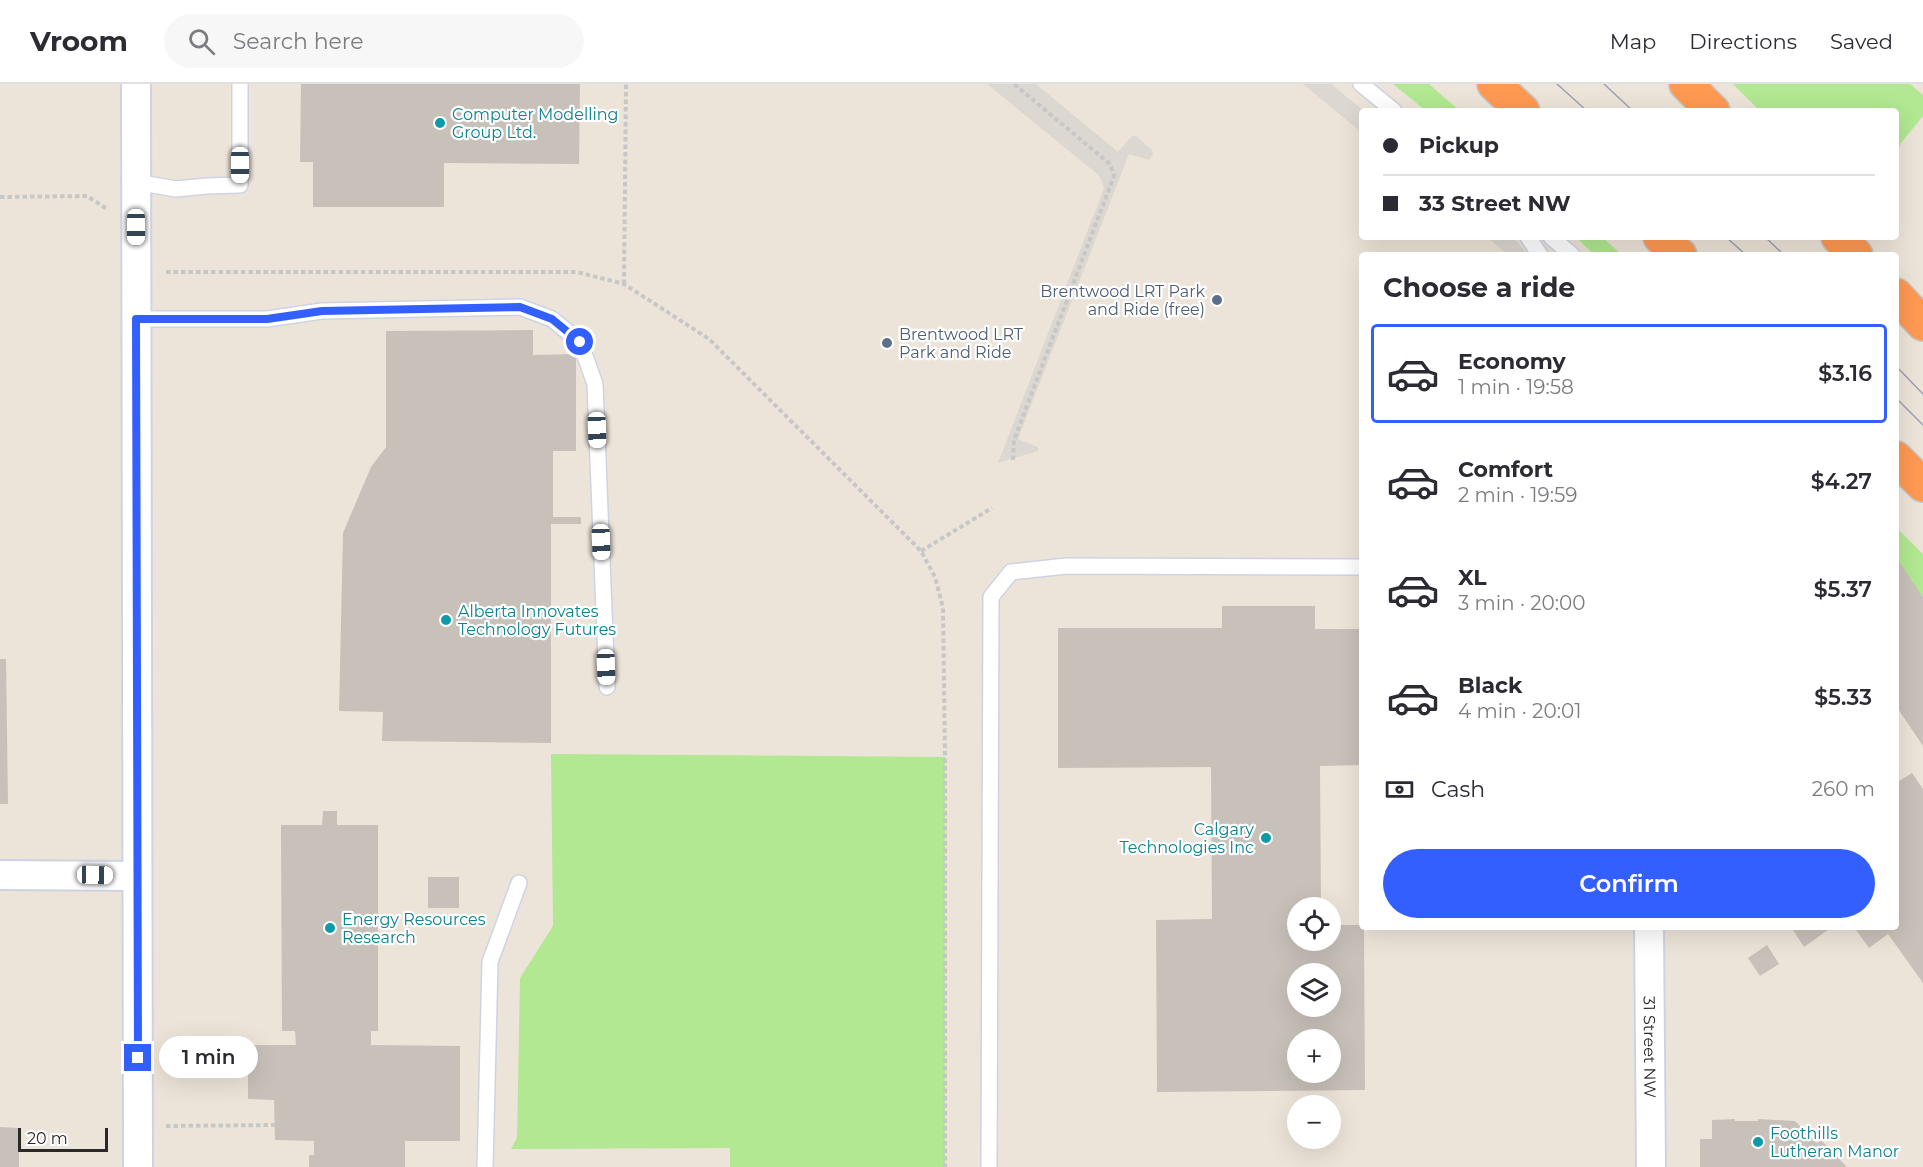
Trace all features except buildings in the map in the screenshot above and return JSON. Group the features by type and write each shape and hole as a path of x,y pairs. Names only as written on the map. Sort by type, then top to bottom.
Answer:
{"highway":[{"path":"1494,84 1520,108"},
{"path":"1686,84 1710,108"},
{"path":"1663,240 1677,252"},
{"path":"1841,240 1853,252"},
{"path":"1899,298 1923,324"},
{"path":"1899,461 1923,485"}],"street":[{"path":"136,84 138,1167"},
{"path":"0,875 137,876"},
{"name":"31 Street NW","path":"1649,930 1651,1167"}],"lane":[{"path":"136,182 176,189 240,185 240,84"},
{"path":"1361,84 1390,108"},
{"path":"1554,240 1568,252"},
{"path":"136,319 267,319 322,311 520,307 552,319 580,342 595,384 607,687"},
{"path":"990,1167 992,597 1011,572 1066,566 1359,567"},
{"path":"485,1167 490,962 519,883"}],"path":[{"path":"624,284 626,84"},
{"path":"1013,459 1014,440 1114,176 1110,164 1014,84"},
{"path":"0,197 87,196 108,210"},
{"path":"136,272 577,272 624,284 709,339 921,551 935,577 943,608 945,1167"},
{"path":"921,551 992,508"},
{"path":"138,1126 275,1125"}],"green space":[{"path":"1393,84 1429,84 1457,108 1422,108"},
{"path":"1733,84 1910,84 1923,95 1923,116 1899,147 1899,108 1757,108"},
{"path":"1579,240 1605,240 1619,252 1591,252"},
{"path":"1899,530 1923,554 1923,597 1899,562"},
{"path":"551,754 945,757 945,1167 730,1167 730,1148 511,1149 517,1138 520,978 553,926"}],"shaded area":[{"path":"987,84 1036,84 1118,152 1132,136 1136,136 1152,150 1153,154 1149,160 1129,154 1018,439 1038,447 1038,451 998,463 1104,188 1096,173"},
{"path":"1303,84 1331,84 1360,108 1359,131"},
{"path":"1490,240 1516,240 1526,252 1504,252"}],"tram line":[{"path":"1557,84 1584,108"},
{"path":"1604,84 1630,108"},
{"path":"1729,240 1743,252"},
{"path":"1768,240 1781,252"},
{"path":"1899,369 1923,394"},
{"path":"1899,401 1923,425"}],"place":[{"name":"Computer Modelling Group Ltd.","path":"440,123"},
{"name":"Brentwood LRT Park and Ride (free)","path":"1217,300"},
{"name":"Brentwood LRT Park and Ride","path":"887,343"},
{"name":"Alberta Innovates Technology Futures","path":"446,620"},
{"name":"Calgary Technologies Inc","path":"1266,838"},
{"name":"Energy Resources Research","path":"330,928"},
{"name":"Foothills Lutheran Manor","path":"1758,1142"}],"route":[{"path":"138,1058 136,319 267,319 322,311 520,307 552,319 580,342"}]}
